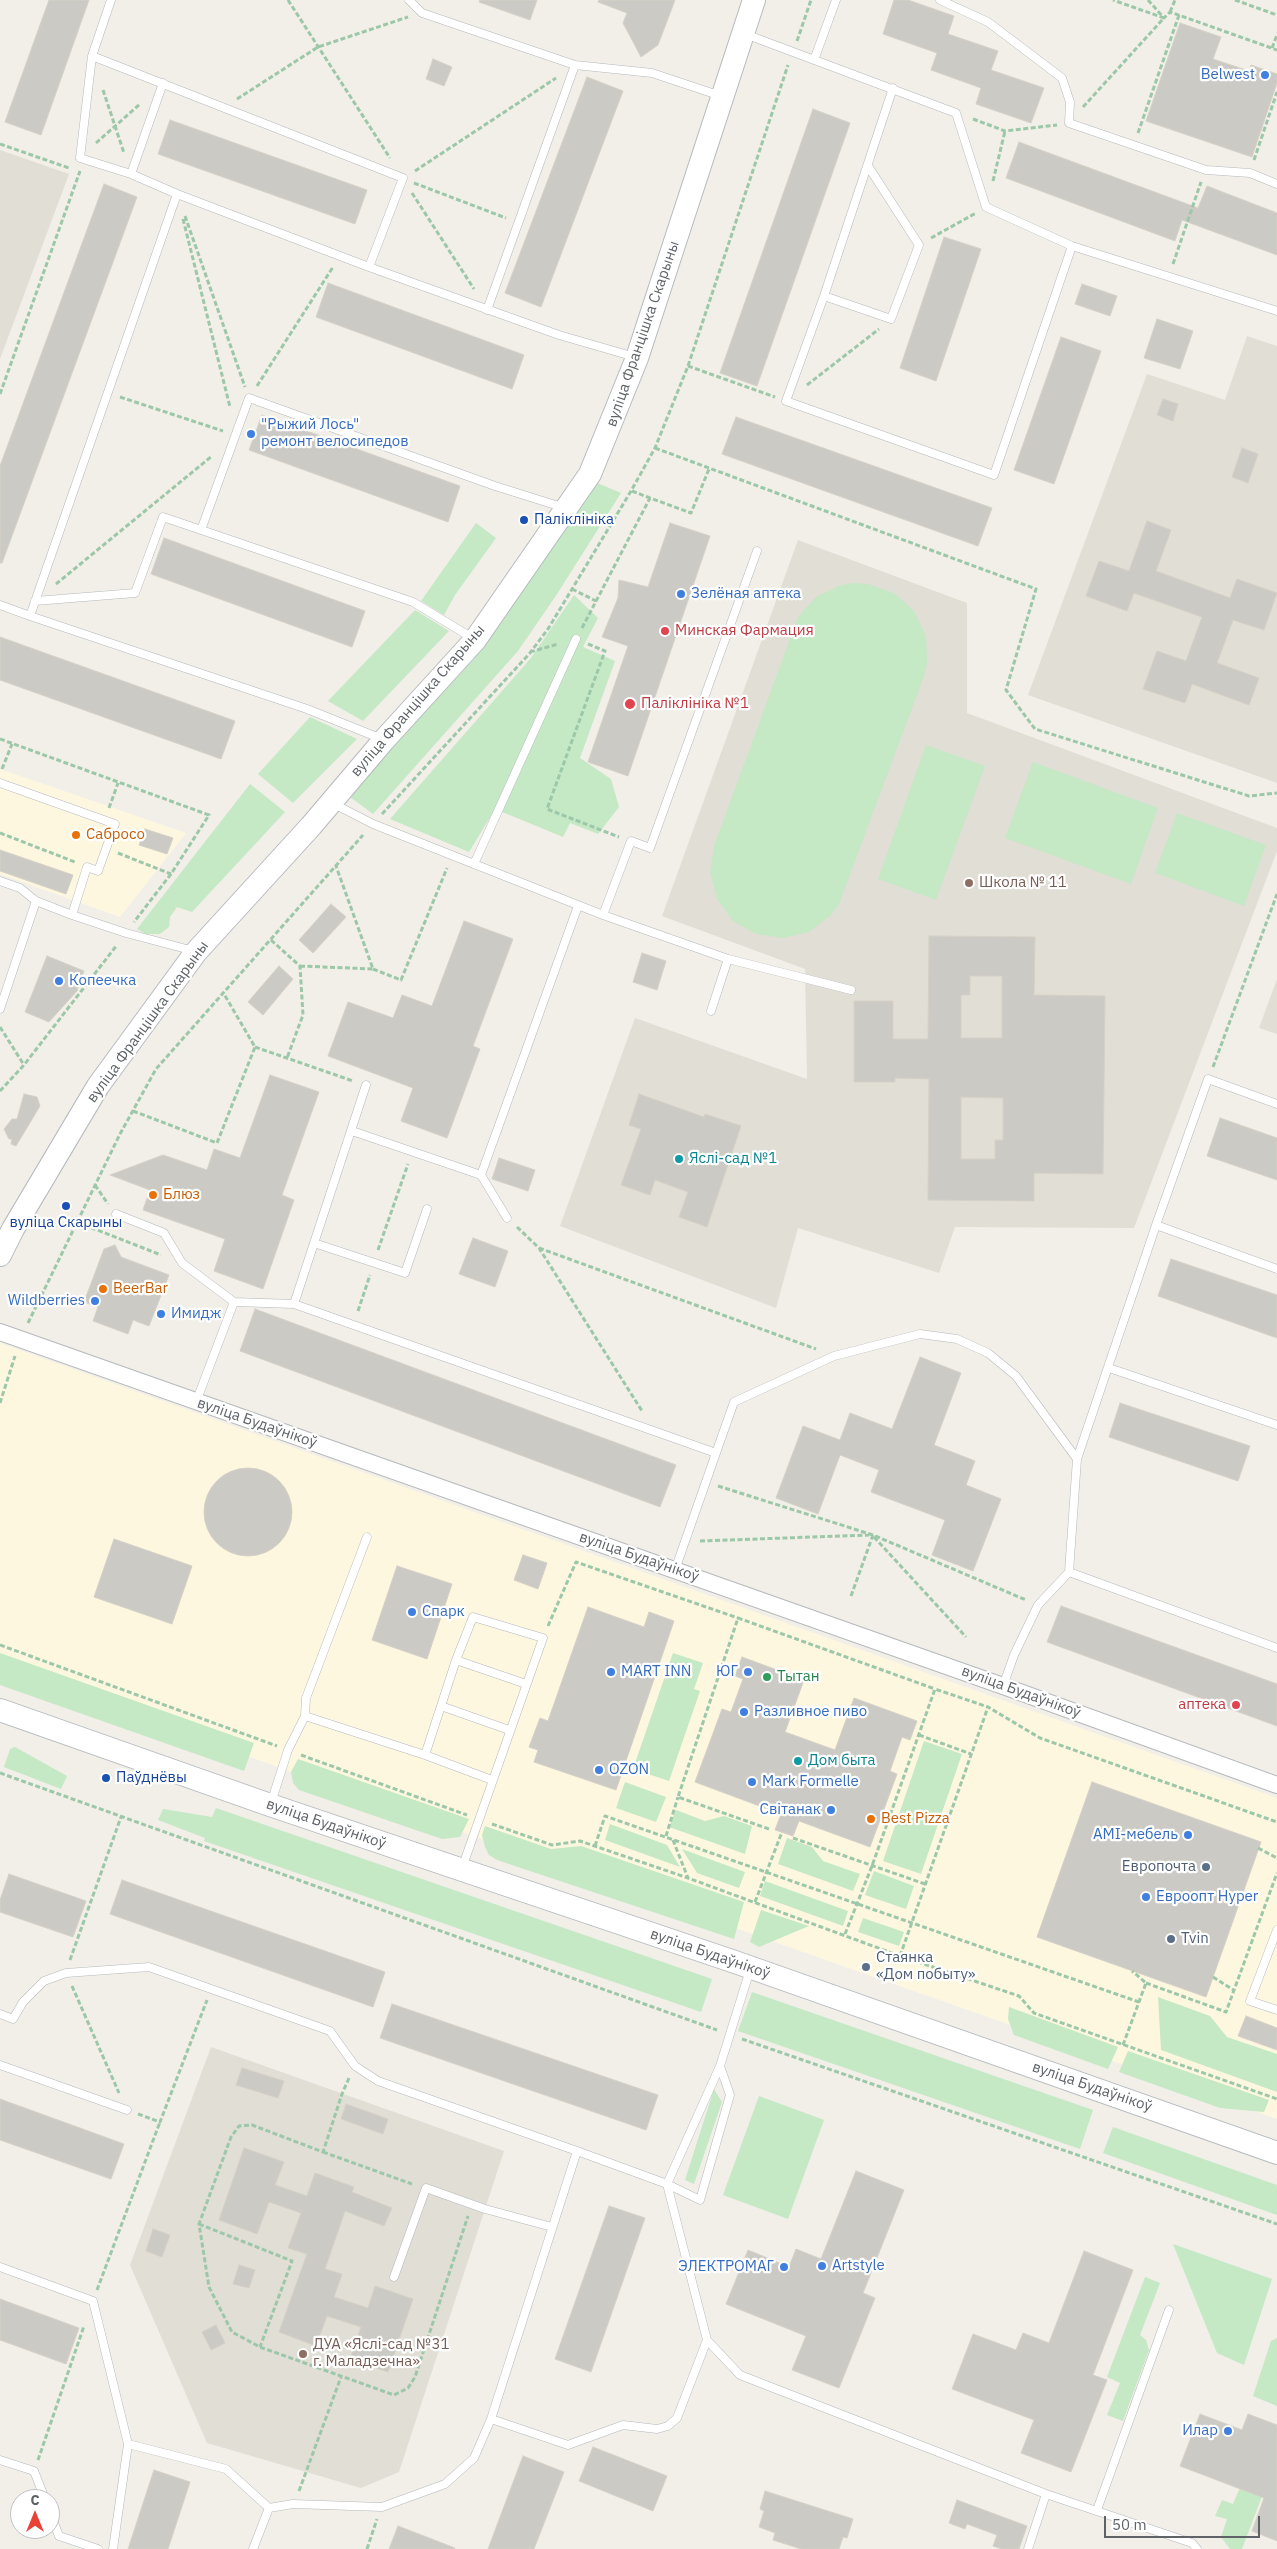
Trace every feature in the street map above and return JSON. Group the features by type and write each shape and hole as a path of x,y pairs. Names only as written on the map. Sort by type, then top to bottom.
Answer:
{"main road":[{"name":"вуліца Францішка Скарыны","path":"0,1256 13,1228 98,1086 196,952 475,640 590,474 637,358 754,0"},
{"name":"вуліца Будаўнікоў","path":"0,1710 270,1805 751,1968 1277,2153"}],"street":[{"name":"вуліца Будаўнікоў","path":"0,1332 1003,1686 1277,1785"}],"lane":[{"path":"111,0 92,56 80,158 131,174 177,194 487,310 637,358"},
{"path":"409,0 422,13 575,65 652,73 723,96"},
{"path":"814,60 836,0"},
{"path":"940,0 988,22 1062,78 1070,102 1069,123 1206,170 1250,173 1277,184"},
{"path":"743,33 956,113 986,207 1072,246 1277,311"},
{"path":"92,56 403,178 369,267"},
{"path":"487,310 575,65"},
{"path":"131,174 163,83"},
{"path":"893,88 824,296 786,401 994,475 1072,246"},
{"path":"824,296 891,319 919,245 868,166"},
{"path":"30,616 177,194"},
{"path":"201,530 250,398 495,486 566,508"},
{"path":"35,601 135,593 163,517 413,602 475,640"},
{"path":"603,915 631,841 650,848 757,551"},
{"path":"0,605 307,709 384,740"},
{"path":"474,864 576,639"},
{"path":"0,783 115,824 98,871 87,867 72,915"},
{"path":"331,802 373,824 578,906 728,959 851,990"},
{"path":"0,881 20,888 36,901 72,915 126,933 196,952"},
{"path":"0,1009 36,901"},
{"path":"481,1174 578,906"},
{"path":"711,1011 728,959"},
{"path":"1003,1686 1014,1655 1038,1606 1069,1572 1077,1459 1156,1225 1208,1079 1277,1104"},
{"path":"294,1304 366,1085"},
{"path":"352,1131 481,1174 508,1218"},
{"path":"314,1243 405,1273 427,1209"},
{"path":"116,1214 164,1233 182,1263 234,1302 294,1304 716,1452"},
{"path":"1156,1225 1277,1268"},
{"path":"196,1402 234,1302"},
{"path":"674,1570 734,1402 834,1356 920,1334 957,1339 988,1352 1016,1376 1077,1459"},
{"path":"1109,1368 1277,1425"},
{"path":"270,1805 288,1750 305,1716 306,1698 367,1536"},
{"path":"1069,1572 1276,1645"},
{"path":"425,1755 456,1660 473,1617 542,1638 462,1870"},
{"path":"456,1660 526,1684"},
{"path":"441,1706 510,1730"},
{"path":"305,1716 425,1755 492,1780"},
{"path":"1277,1930 1250,2001 1277,2010"},
{"path":"1268,1952 1277,1956"},
{"path":"0,2014 13,2019 23,2002 44,1981 66,1973 149,1967 330,2030 355,2066 378,2081 667,2184 700,2200 730,2095 720,2066"},
{"path":"751,1968 720,2066 667,2184 707,2340 740,2375 1046,2494 1192,2543 1197,2549"},
{"path":"0,2065 127,2110"},
{"path":"269,2508 294,2504 382,2507 445,2484 474,2458 491,2419 576,2151"},
{"path":"394,2277 426,2188 472,2204 552,2227"},
{"path":"0,2266 93,2300 128,2444 113,2549"},
{"path":"1097,2510 1169,2310"},
{"path":"491,2419 568,2445 623,2425 657,2429 668,2426 677,2418 707,2340"},
{"path":"128,2444 226,2469 269,2508"},
{"path":"0,2460 34,2471 40,2489"},
{"path":"1028,2549 1046,2494"},
{"path":"253,2549 269,2508"},
{"path":"60,2536 98,2549"}],"path":[{"path":"288,0 487,310"},
{"path":"0,1403 20,1340 95,1185 156,1069 373,824 530,653 548,629 631,491 655,448 688,366 811,0"},
{"path":"1113,0 1164,18"},
{"path":"1148,0 1164,18"},
{"path":"956,113 1005,131 1069,123 1170,12 1175,0"},
{"path":"1235,0 1277,15"},
{"path":"1170,12 1277,50"},
{"path":"223,107 318,48 422,13"},
{"path":"1134,146 1179,15"},
{"path":"1272,48 1277,35"},
{"path":"92,56 131,174"},
{"path":"403,178 575,65"},
{"path":"0,394 80,172 80,158 163,83"},
{"path":"1250,173 1277,92"},
{"path":"0,144 80,172"},
{"path":"1168,277 1206,170"},
{"path":"403,178 519,223"},
{"path":"177,194 250,398"},
{"path":"177,194 237,436"},
{"path":"250,398 340,256"},
{"path":"108,393 237,436"},
{"path":"35,601 237,436"},
{"path":"655,448 1036,589 1006,690 1035,729 1249,796 1277,793"},
{"path":"631,491 691,513 709,469"},
{"path":"576,639 650,498"},
{"path":"572,588 596,601"},
{"path":"530,653 576,639 605,651 547,809 631,841"},
{"path":"0,740 209,815 171,874 24,1066 0,1091"},
{"path":"0,776 12,744"},
{"path":"104,820 118,783"},
{"path":"0,833 87,867"},
{"path":"106,849 171,874"},
{"path":"271,940 300,966 372,969 401,980 452,855"},
{"path":"336,866 372,969"},
{"path":"1208,1079 1277,894"},
{"path":"287,1058 303,1015 300,966"},
{"path":"224,994 254,1047 366,1085"},
{"path":"0,1027 24,1066"},
{"path":"133,1111 217,1143 254,1047"},
{"path":"354,1325 413,1151"},
{"path":"95,1185 116,1214"},
{"path":"508,1218 539,1248 654,1431"},
{"path":"77,1222 182,1263"},
{"path":"539,1248 834,1356"},
{"path":"706,1482 873,1535 1038,1606"},
{"path":"851,1596 873,1535"},
{"path":"684,1542 873,1535 966,1637"},
{"path":"542,1638 576,1562 988,1706 1040,1738 1277,1822"},
{"path":"666,1836 738,1618"},
{"path":"0,1645 552,1845 580,1841 688,1878 900,1956 1019,1996 1034,2014 1277,2099"},
{"path":"844,1934 872,1866 935,1689"},
{"path":"900,1956 910,1922 988,1706"},
{"path":"919,1736 971,1754"},
{"path":"0,1773 730,2035 1277,2224"},
{"path":"678,1797 769,1829"},
{"path":"595,1847 606,1816 1139,2002"},
{"path":"122,1817 66,1973 127,2110 160,2122 212,1989"},
{"path":"755,1902 782,1832"},
{"path":"793,1838 925,1884"},
{"path":"673,1839 688,1878"},
{"path":"1258,1848 1277,1858"},
{"path":"1132,1971 1146,1983 1226,2012 1277,1873"},
{"path":"1213,1976 1250,2001"},
{"path":"1124,2045 1146,1983"},
{"path":"324,2152 342,2094 355,2066"},
{"path":"426,2188 252,2125 239,2126 231,2137 199,2224 200,2245 209,2287 232,2332 260,2347 394,2395 408,2388 415,2376 472,2204"},
{"path":"199,2224 292,2261 260,2347"},
{"path":"294,2504 341,2377"},
{"path":"367,2549 382,2507"}],"shaded area":[{"path":"0,150 69,174 0,359"},
{"path":"1247,336 1277,346 1277,783 1028,695 1147,374 1225,400"},
{"name":"Школа № 11","path":"798,540 967,603 967,713 1277,828 1277,851 1134,1228 955,1227 939,1273 798,1228 776,1308 560,1226 635,1018 807,1079 805,969 662,916"},
{"path":"0,769 186,833 120,917 0,874"},
{"path":"1277,979 1277,1034 1259,1028"},
{"path":"0,1343 1277,1798 1277,2119 0,1669"},
{"name":"ДУА «Яслі-сад №31 г. Маладзечна»","path":"211,2047 504,2151 399,2472 361,2488 207,2443 130,2265"}],"green space":[{"path":"595,482 621,493 557,594 518,651 373,814 350,797 385,755 474,659"},
{"path":"476,523 496,538 455,595 444,615 421,601"},
{"path":"854,583 868,584 894,593 914,611 926,636 927,663 924,676 839,904 831,915 809,932 783,938 756,934 733,921 717,899 710,872 714,846 798,617 816,597 841,585"},
{"path":"574,595 598,618 583,647 615,661 580,758 611,779 619,807 598,834 570,823 563,837 495,809 469,852 390,819 531,658"},
{"path":"415,610 449,631 363,721 328,701"},
{"path":"310,717 357,739 293,803 258,774"},
{"path":"926,745 985,766 936,900 878,879"},
{"path":"1033,762 1158,808 1131,884 1005,838"},
{"path":"250,784 285,812 192,912 177,907 170,917 169,927 160,934 146,934 137,929"},
{"path":"1177,813 1266,845 1244,906 1155,873"},
{"path":"0,1653 254,1743 244,1771 0,1685"},
{"path":"673,1653 703,1663 694,1689 700,1691 669,1781 633,1769"},
{"path":"924,1741 962,1754 921,1874 883,1861"},
{"path":"15,1747 67,1776 61,1789 4,1767 10,1749"},
{"path":"298,1759 469,1819 460,1837 442,1839 299,1790 293,1783 291,1772"},
{"path":"625,1782 666,1797 656,1822 616,1808"},
{"path":"216,1808 712,1979 701,2012 204,1841 205,1838 158,1820 163,1809 212,1817"},
{"path":"676,1810 705,1821 724,1816 752,1826 745,1854 669,1827"},
{"path":"610,1824 667,1845 680,1867 605,1840"},
{"path":"485,1826 551,1849 581,1846 744,1902 734,1939 497,1860 489,1855 485,1847 482,1835"},
{"path":"787,1838 812,1847 823,1861 860,1874 853,1891 778,1864"},
{"path":"682,1849 745,1872 739,1888 697,1873"},
{"path":"874,1871 914,1886 906,1909 865,1895"},
{"path":"765,1881 848,1911 843,1926 760,1896"},
{"path":"761,1910 809,1926 759,1947 750,1942"},
{"path":"863,1918 904,1932 899,1946 858,1932"},
{"path":"752,1992 1093,2110 1080,2149 738,2031"},
{"path":"1158,1997 1210,2016 1227,2037 1277,2054 1277,2092 1161,2050"},
{"path":"1009,2007 1118,2047 1108,2069 1014,2035 1008,2019"},
{"path":"1128,2051 1269,2100 1264,2112 1220,2108 1119,2072"},
{"path":"714,2089 722,2102 694,2184 685,2180"},
{"path":"759,2096 824,2120 788,2219 723,2195"},
{"path":"1113,2127 1277,2185 1277,2215 1103,2153"},
{"path":"1173,2244 1272,2279 1244,2365 1217,2353"},
{"path":"1145,2277 1160,2283 1140,2335 1146,2340 1149,2350 1123,2421 1107,2415 1120,2383 1107,2377"},
{"path":"1277,2338 1277,2406 1253,2396 1271,2341"},
{"path":"1249,2466 1270,2475 1242,2549 1230,2549 1221,2537 1227,2519 1215,2516 1222,2500 1233,2504"}],"building":[{"path":"49,0 89,0 41,135 5,122"},
{"path":"480,0 537,0 530,20 479,2"},
{"path":"599,0 675,0 658,45 641,57 623,23 627,13 598,2"},
{"path":"894,0 908,0 954,16 948,34 998,51 991,70 1044,88 1031,123 976,104 981,88 931,70 937,53 883,34"},
{"path":"1180,23 1221,37 1213,59 1249,71 1251,65 1277,74 1277,83 1252,157 1146,121"},
{"path":"433,59 452,67 444,86 426,79"},
{"path":"587,77 623,91 541,307 505,293"},
{"path":"813,109 850,123 757,386 720,373"},
{"path":"170,120 367,190 355,224 158,154"},
{"path":"1019,142 1198,208 1207,186 1277,213 1277,255 1182,220 1175,241 1006,178"},
{"path":"104,184 137,197 2,563 0,563 0,466"},
{"path":"944,237 981,249 936,381 900,368"},
{"path":"328,283 524,355 512,389 316,317"},
{"path":"1082,284 1117,296 1110,316 1075,304"},
{"path":"1157,319 1193,331 1180,369 1144,358"},
{"path":"1061,337 1101,351 1054,484 1014,470"},
{"path":"1163,399 1178,404 1173,421 1157,415"},
{"path":"262,415 460,486 448,522 249,450"},
{"path":"736,417 992,508 978,546 722,454"},
{"path":"1242,448 1258,454 1248,483 1232,477"},
{"path":"1147,521 1171,530 1156,571 1230,598 1237,579 1277,593 1264,630 1233,620 1217,663 1259,678 1249,705 1192,684 1185,703 1143,689 1157,651 1186,661 1202,617 1134,593 1127,611 1086,596 1099,561 1129,571"},
{"name":"Паліклініка №1","path":"670,523 710,536 628,776 588,762 628,646 602,637 618,598 619,580 648,587"},
{"path":"164,538 365,611 352,647 151,574"},
{"path":"0,637 235,721 221,759 0,680"},
{"path":"145,829 173,838 167,854 139,845"},
{"path":"0,850 73,875 66,894 0,871"},
{"path":"331,904 346,917 313,953 299,940"},
{"path":"464,921 513,939 473,1046 480,1049 447,1138 401,1121 413,1088 328,1056 348,1002 393,1018 402,995 432,1006"},
{"path":"929,936 1035,937 1034,995 1105,996 1103,1174 1034,1173 1034,1201 928,1200 929,1079 895,1078 895,1082 854,1082 854,1001 893,1001 893,1039 928,1039","holes":["970,976 1002,976 1002,1038 961,1038 961,995 970,995","961,1097 1003,1098 1003,1140 995,1140 995,1159 961,1159"]},
{"path":"642,953 666,961 657,990 633,982"},
{"name":"Копеечка","path":"47,956 84,971 77,991 49,1022 25,1012"},
{"path":"279,966 293,979 263,1015 248,1002"},
{"path":"270,1075 319,1092 282,1195 294,1200 263,1289 214,1271 225,1239 143,1210 150,1190 110,1175 163,1155 207,1170 214,1149 240,1158"},
{"path":"24,1094 37,1097 40,1106 16,1146 11,1144 12,1139 9,1139 4,1129 12,1119 17,1119"},
{"name":"Яслі-сад №1","path":"639,1094 704,1117 705,1114 741,1126 707,1227 679,1217 688,1192 655,1180 650,1195 621,1185 641,1129 629,1125"},
{"path":"1220,1118 1277,1138 1277,1180 1207,1156"},
{"path":"499,1158 535,1170 528,1191 492,1179"},
{"path":"473,1238 508,1251 495,1287 459,1274"},
{"path":"115,1245 121,1257 169,1275 149,1326 133,1320 128,1334 93,1321 98,1307 84,1302 104,1249"},
{"path":"1171,1259 1277,1295 1277,1338 1158,1296"},
{"path":"255,1309 676,1465 660,1507 240,1351"},
{"path":"920,1357 961,1373 934,1445 975,1461 966,1485 1001,1499 973,1571 932,1555 945,1520 871,1492 879,1470 840,1455 818,1514 776,1498 803,1426 840,1440 850,1413 892,1429"},
{"path":"1120,1403 1250,1446 1238,1481 1109,1437"},
{"path":"248,1468 265,1471 279,1481 289,1495 292,1512 289,1529 279,1543 265,1553 248,1556 231,1553 217,1543 207,1529 204,1512 207,1495 217,1481 231,1471"},
{"path":"114,1539 192,1566 172,1624 94,1597"},
{"path":"523,1555 547,1563 538,1589 514,1580"},
{"name":"Спарк","path":"397,1566 452,1584 427,1659 372,1640"},
{"path":"1061,1606 1277,1684 1277,1726 1047,1642"},
{"name":"MART INN","path":"588,1607 644,1627 649,1612 674,1621 616,1790 534,1762 538,1750 529,1747 540,1718 548,1721"},
{"name":"Дом быта","path":"742,1657 804,1680 785,1732 835,1750 854,1698 917,1721 910,1740 902,1737 890,1771 897,1774 870,1847 799,1821 793,1836 775,1830 781,1814 695,1782 722,1709 731,1712 743,1679 735,1676"},
{"name":"Евроопт Hyper","path":"1092,1782 1261,1842 1206,1997 1037,1937"},
{"path":"9,1874 86,1901 73,1937 0,1912 0,1900"},
{"path":"122,1880 385,1972 373,2007 110,1914"},
{"path":"392,2004 658,2095 646,2130 380,2038"},
{"path":"1246,2016 1277,2028 1277,2050 1238,2036"},
{"path":"242,2068 284,2081 278,2098 236,2085"},
{"path":"0,2099 124,2144 111,2179 0,2140"},
{"path":"346,2104 388,2119 383,2134 341,2119"},
{"path":"244,2148 284,2162 275,2185 307,2196 315,2173 354,2187 352,2192 392,2208 384,2226 345,2211 325,2269 342,2274 334,2297 368,2308 375,2286 413,2299 388,2372 350,2359 361,2327 327,2316 316,2346 279,2332 307,2254 288,2248 301,2213 269,2202 257,2234 219,2220"},
{"path":"856,2171 904,2190 863,2293 875,2298 839,2388 792,2370 806,2336 726,2304 748,2250 789,2267 796,2249 821,2259"},
{"path":"609,2206 645,2218 591,2372 555,2359"},
{"path":"153,2229 170,2235 162,2257 146,2251"},
{"path":"1084,2251 1133,2270 1093,2375 1107,2380 1071,2472 1021,2453 1034,2420 952,2389 973,2334 1016,2350 1023,2333 1049,2343"},
{"path":"239,2265 255,2270 249,2288 233,2284"},
{"path":"0,2299 79,2328 66,2364 0,2340"},
{"path":"216,2325 225,2343 211,2350 202,2332"},
{"path":"1200,2414 1242,2430 1248,2414 1277,2425 1277,2541 1252,2531 1264,2498 1180,2466"},
{"path":"593,2447 667,2476 653,2511 579,2481"},
{"path":"523,2456 564,2472 534,2549 488,2549"},
{"path":"154,2470 190,2482 168,2549 128,2549"},
{"path":"765,2491 853,2519 847,2538 843,2537 839,2549 801,2549 773,2540 775,2533 759,2527 764,2511 760,2509"},
{"path":"957,2500 1027,2526 1019,2549 1002,2549 993,2546 997,2535 967,2524 965,2529 949,2523"},
{"path":"398,2526 455,2548 389,2549"}],"place":[{"name":"Belwest","path":"1265,75"},
{"name":"\"Рыжий Лось\" ремонт велосипедов","path":"251,434"},
{"name":"Паліклініка","path":"524,520"},
{"name":"Зелёная аптека","path":"681,594"},
{"name":"Минская Фармация","path":"665,631"},
{"name":"Паліклініка №1","path":"630,704"},
{"name":"Сабросо","path":"76,835"},
{"name":"Школа № 11","path":"969,883"},
{"name":"Копеечка","path":"59,981"},
{"name":"Яслі-сад №1","path":"679,1159"},
{"name":"Блюз","path":"153,1195"},
{"name":"вуліца Скарыны","path":"66,1206"},
{"name":"BeerBar","path":"103,1289"},
{"name":"Wildberries","path":"95,1301"},
{"name":"Имидж","path":"161,1314"},
{"name":"Спарк","path":"412,1612"},
{"name":"MART INN","path":"611,1672"},
{"name":"ЮГ","path":"748,1672"},
{"name":"Тытан","path":"767,1677"},
{"name":"аптека","path":"1236,1705"},
{"name":"Разливное пиво","path":"744,1712"},
{"name":"Дом быта","path":"798,1761"},
{"name":"OZON","path":"599,1770"},
{"name":"Паўднёвы","path":"106,1778"},
{"name":"Mark Formelle","path":"752,1782"},
{"name":"Світанак","path":"831,1810"},
{"name":"Best Pizza","path":"871,1819"},
{"name":"AMI-мебель","path":"1188,1835"},
{"name":"Европочта","path":"1206,1867"},
{"name":"Евроопт Hyper","path":"1146,1897"},
{"name":"Tvin","path":"1171,1939"},
{"name":"Стаянка «Дом побыту»","path":"866,1967"},
{"name":"Artstyle","path":"822,2266"},
{"name":"ЭЛЕКТРОМАГ","path":"784,2267"},
{"name":"ДУА «Яслі-сад №31 г. Маладзечна»","path":"303,2354"},
{"name":"Илар","path":"1228,2431"}]}
